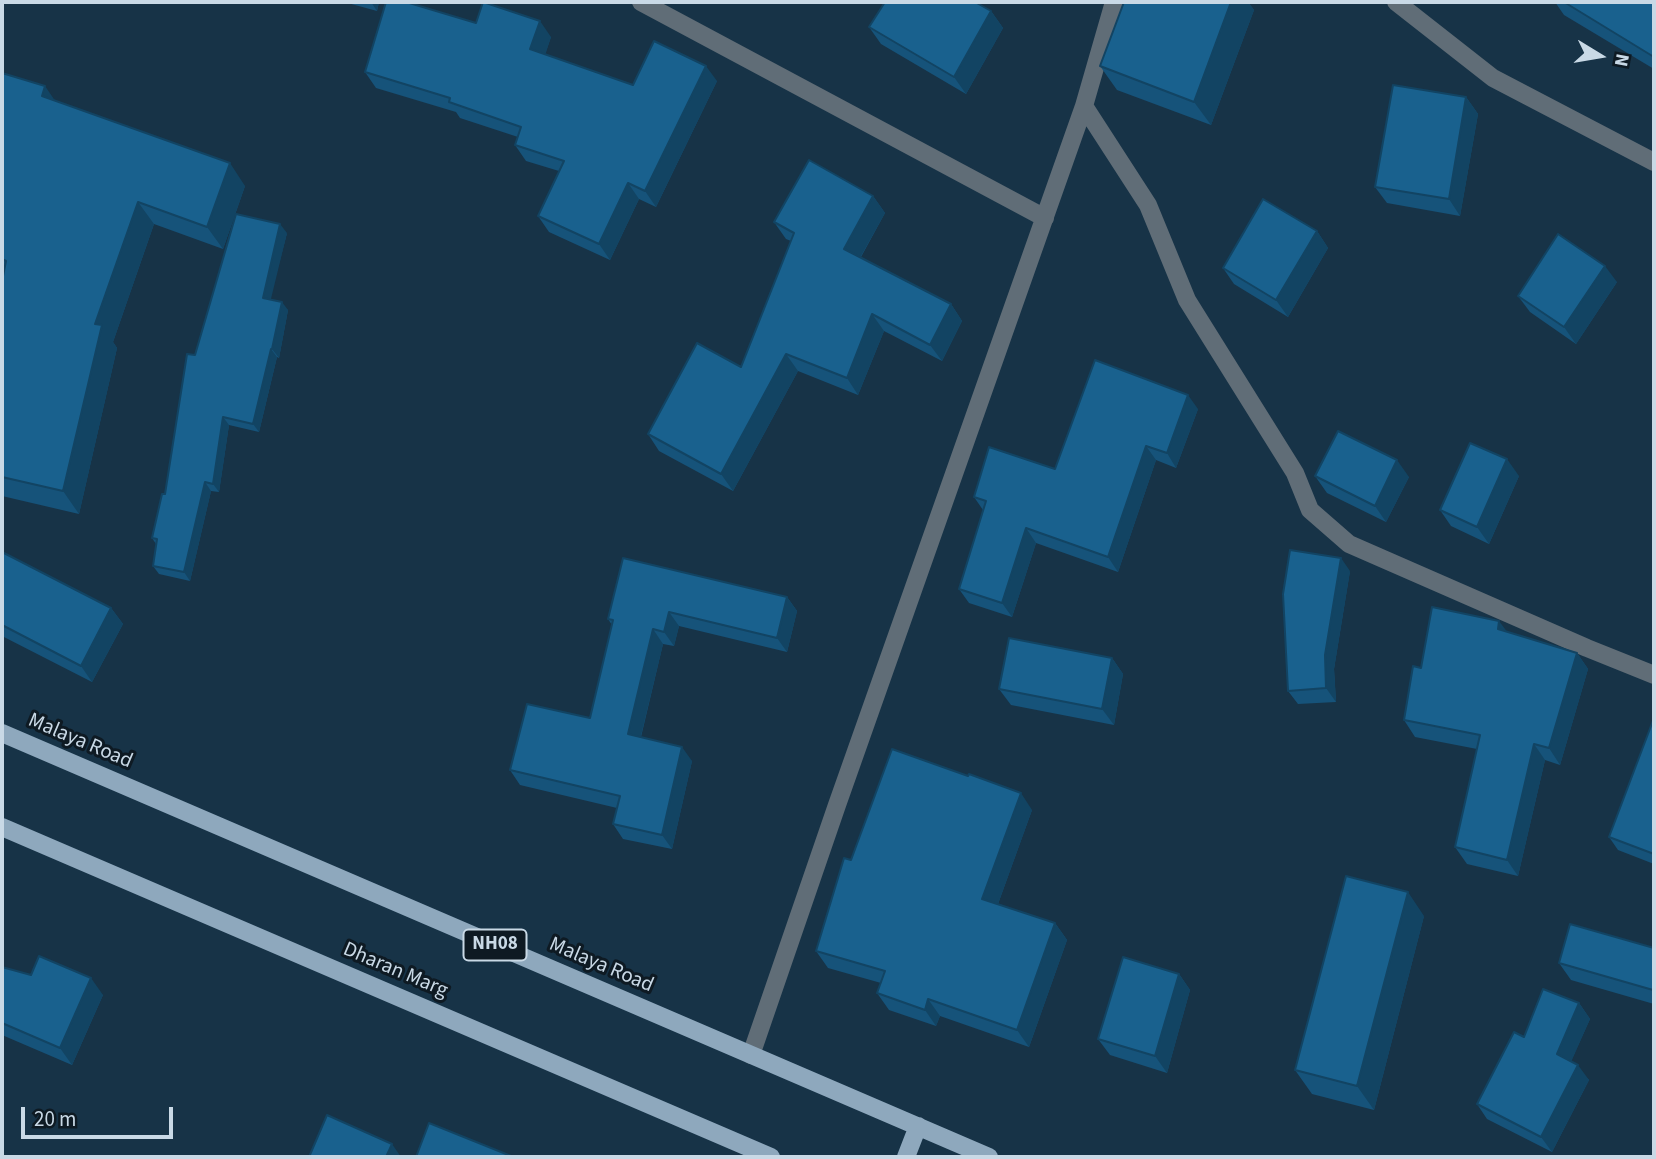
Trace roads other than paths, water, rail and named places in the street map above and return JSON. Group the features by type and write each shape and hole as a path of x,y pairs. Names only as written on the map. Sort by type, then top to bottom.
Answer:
{"main road":[{"name":"Malaya Road","path":"2,733 989,1157"},
{"name":"Dharan Marg","path":"2,827 771,1157"},
{"path":"906,1157 918,1126"}],"street":[{"path":"641,2 1045,218"},
{"path":"751,1055 836,805 1084,106 1114,2"},
{"path":"1396,2 1493,79 1654,162"},
{"path":"1084,106 1148,205 1187,300 1295,473 1310,510 1349,544 1654,675"}]}
